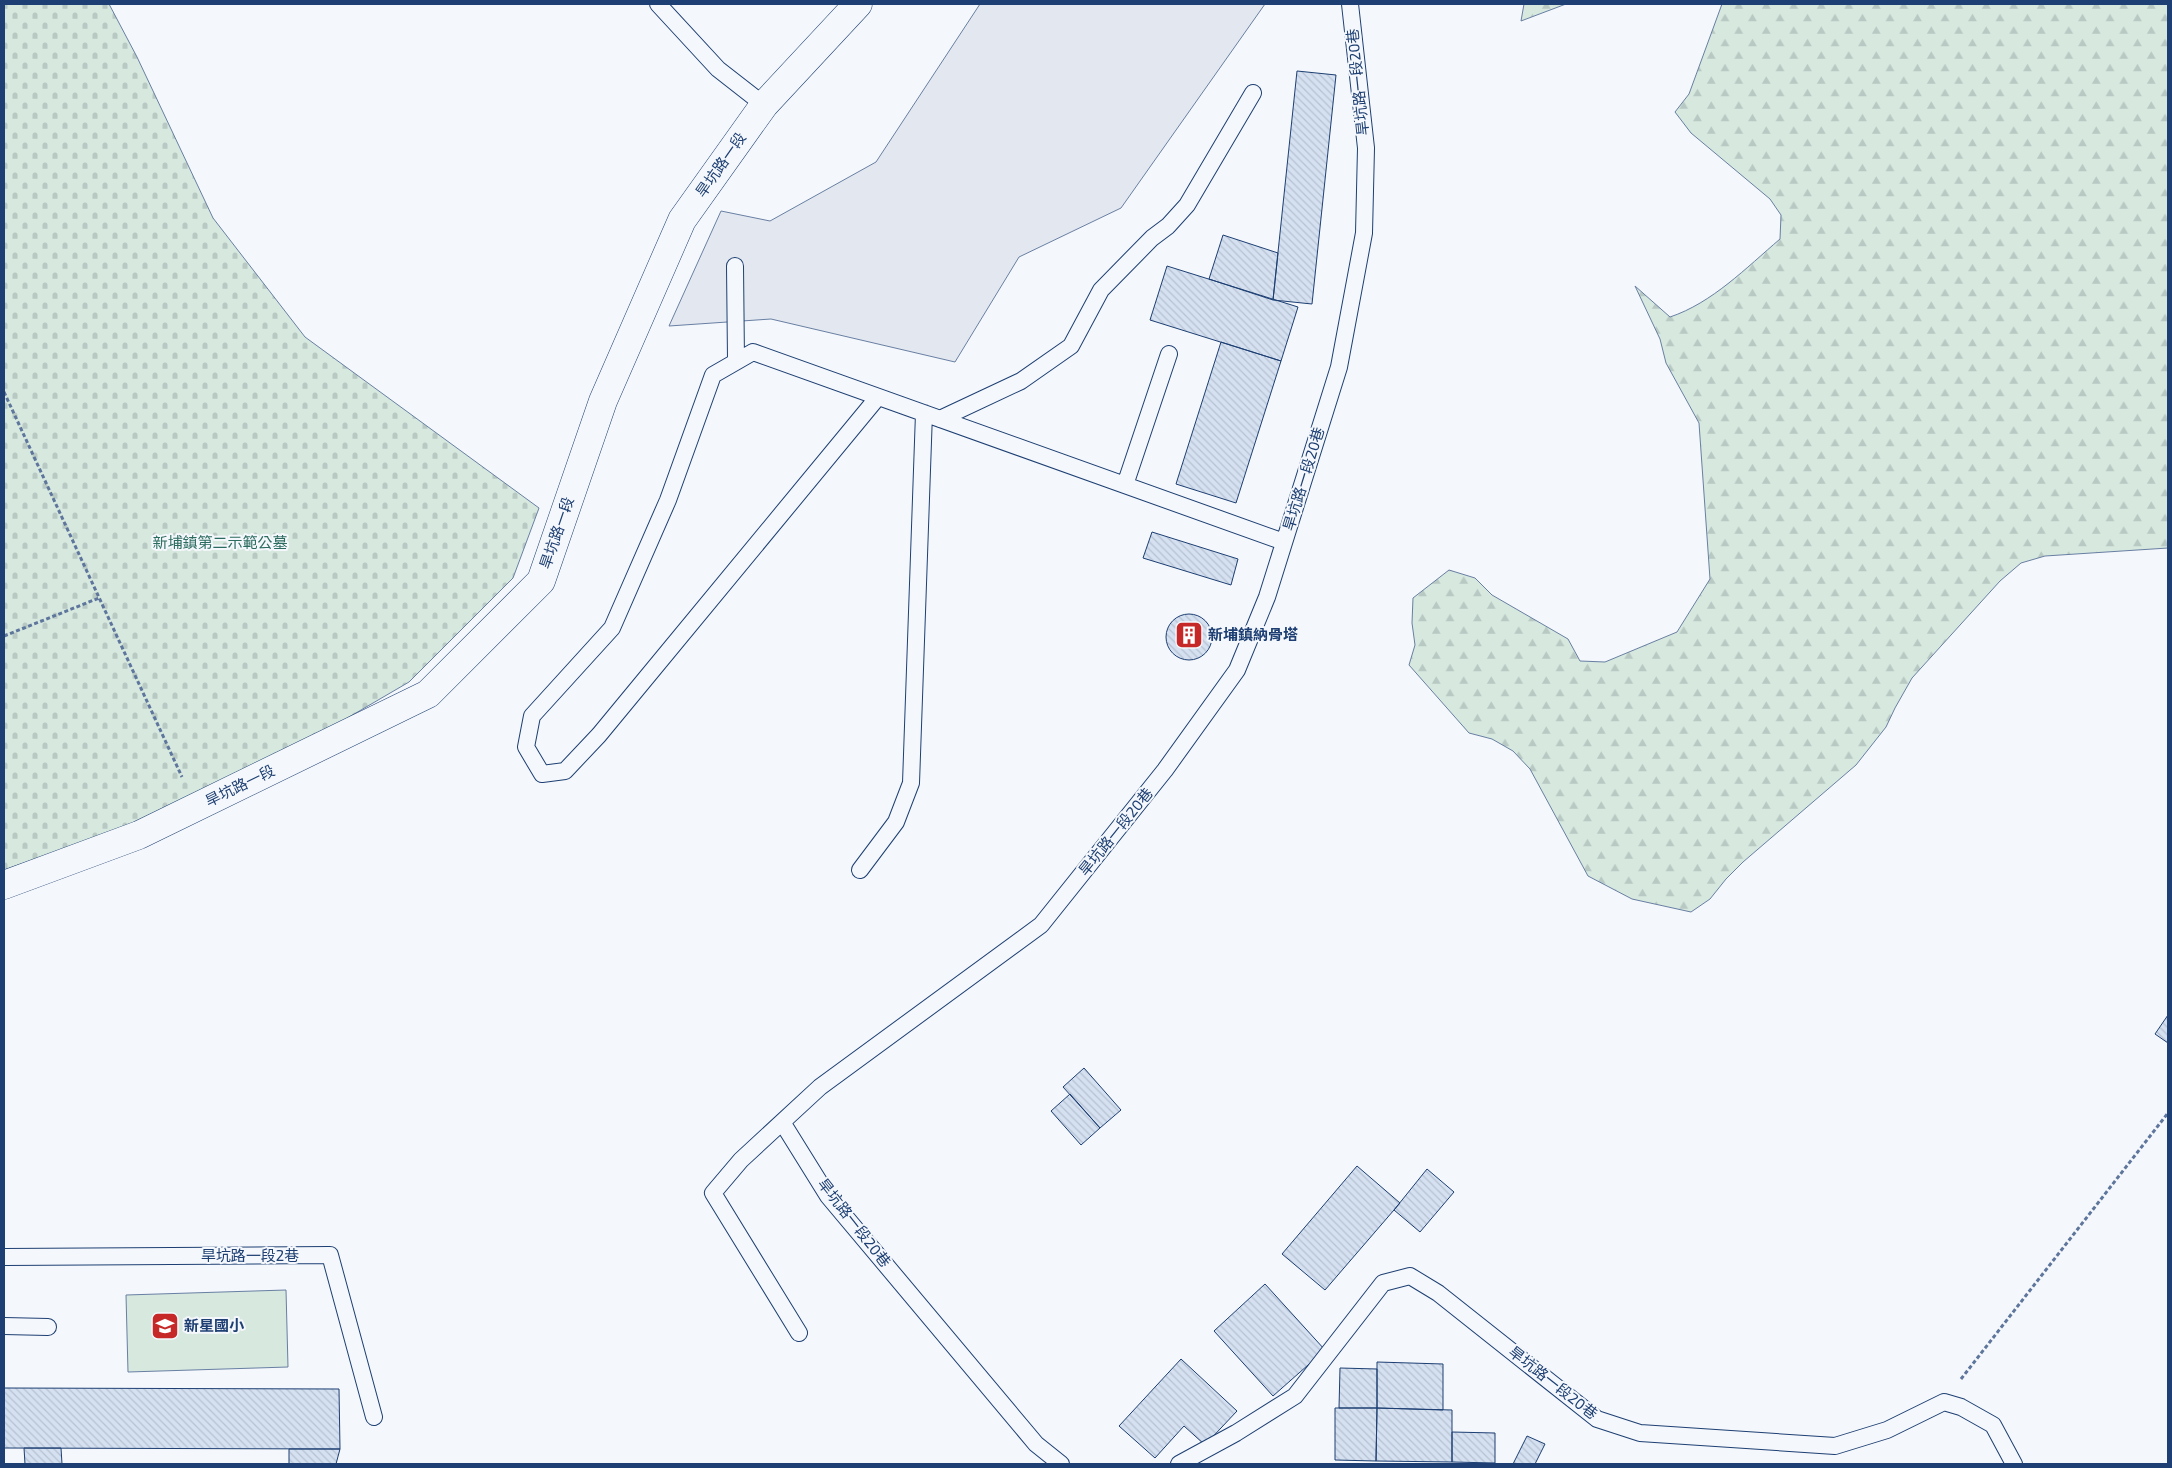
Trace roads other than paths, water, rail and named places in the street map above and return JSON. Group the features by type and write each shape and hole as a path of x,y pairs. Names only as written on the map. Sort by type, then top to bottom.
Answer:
{"street":[{"name":"旱坑路一段","path":"4,885 138,835 428,694 541,581 603,402 682,220 764,105 858,4"}],"lane":[{"path":"658,4 718,69 764,105"},
{"name":"旱坑路一段20巷","path":"1061,1464 1036,1444 828,1196 782,1122 820,1087 1041,925 1165,770 1237,670 1267,597 1339,367 1364,233 1366,148 1350,4"},
{"path":"940,419 1021,381 1071,346 1101,290 1152,238 1168,226 1187,206 1252,92"},
{"path":"735,266 736,360"},
{"path":"878,397 599,735 565,771 542,774 526,747 532,716 612,628 668,500 713,375 736,360 753,352 1284,542"},
{"path":"1125,485 1170,354"},
{"path":"860,870 896,822 911,783 924,413"},
{"path":"782,1122 740,1160 713,1193 799,1333"},
{"name":"旱坑路一段2巷","path":"4,1257 330,1255 374,1416"},
{"name":"旱坑路一段20巷","path":"1178,1464 1236,1433 1295,1396 1383,1283 1410,1276 1438,1293 1597,1418 1640,1433 1836,1446 1887,1430 1944,1402 1961,1407 1993,1425 2014,1464"},
{"path":"4,1326 48,1327"}],"place":[{"name":"新埔鎮納骨塔","path":"1189,635"},
{"name":"新星國小","path":"165,1326"}],"park label":[{"name":"新埔鎮第二示範公墓","path":"220,543"}]}
